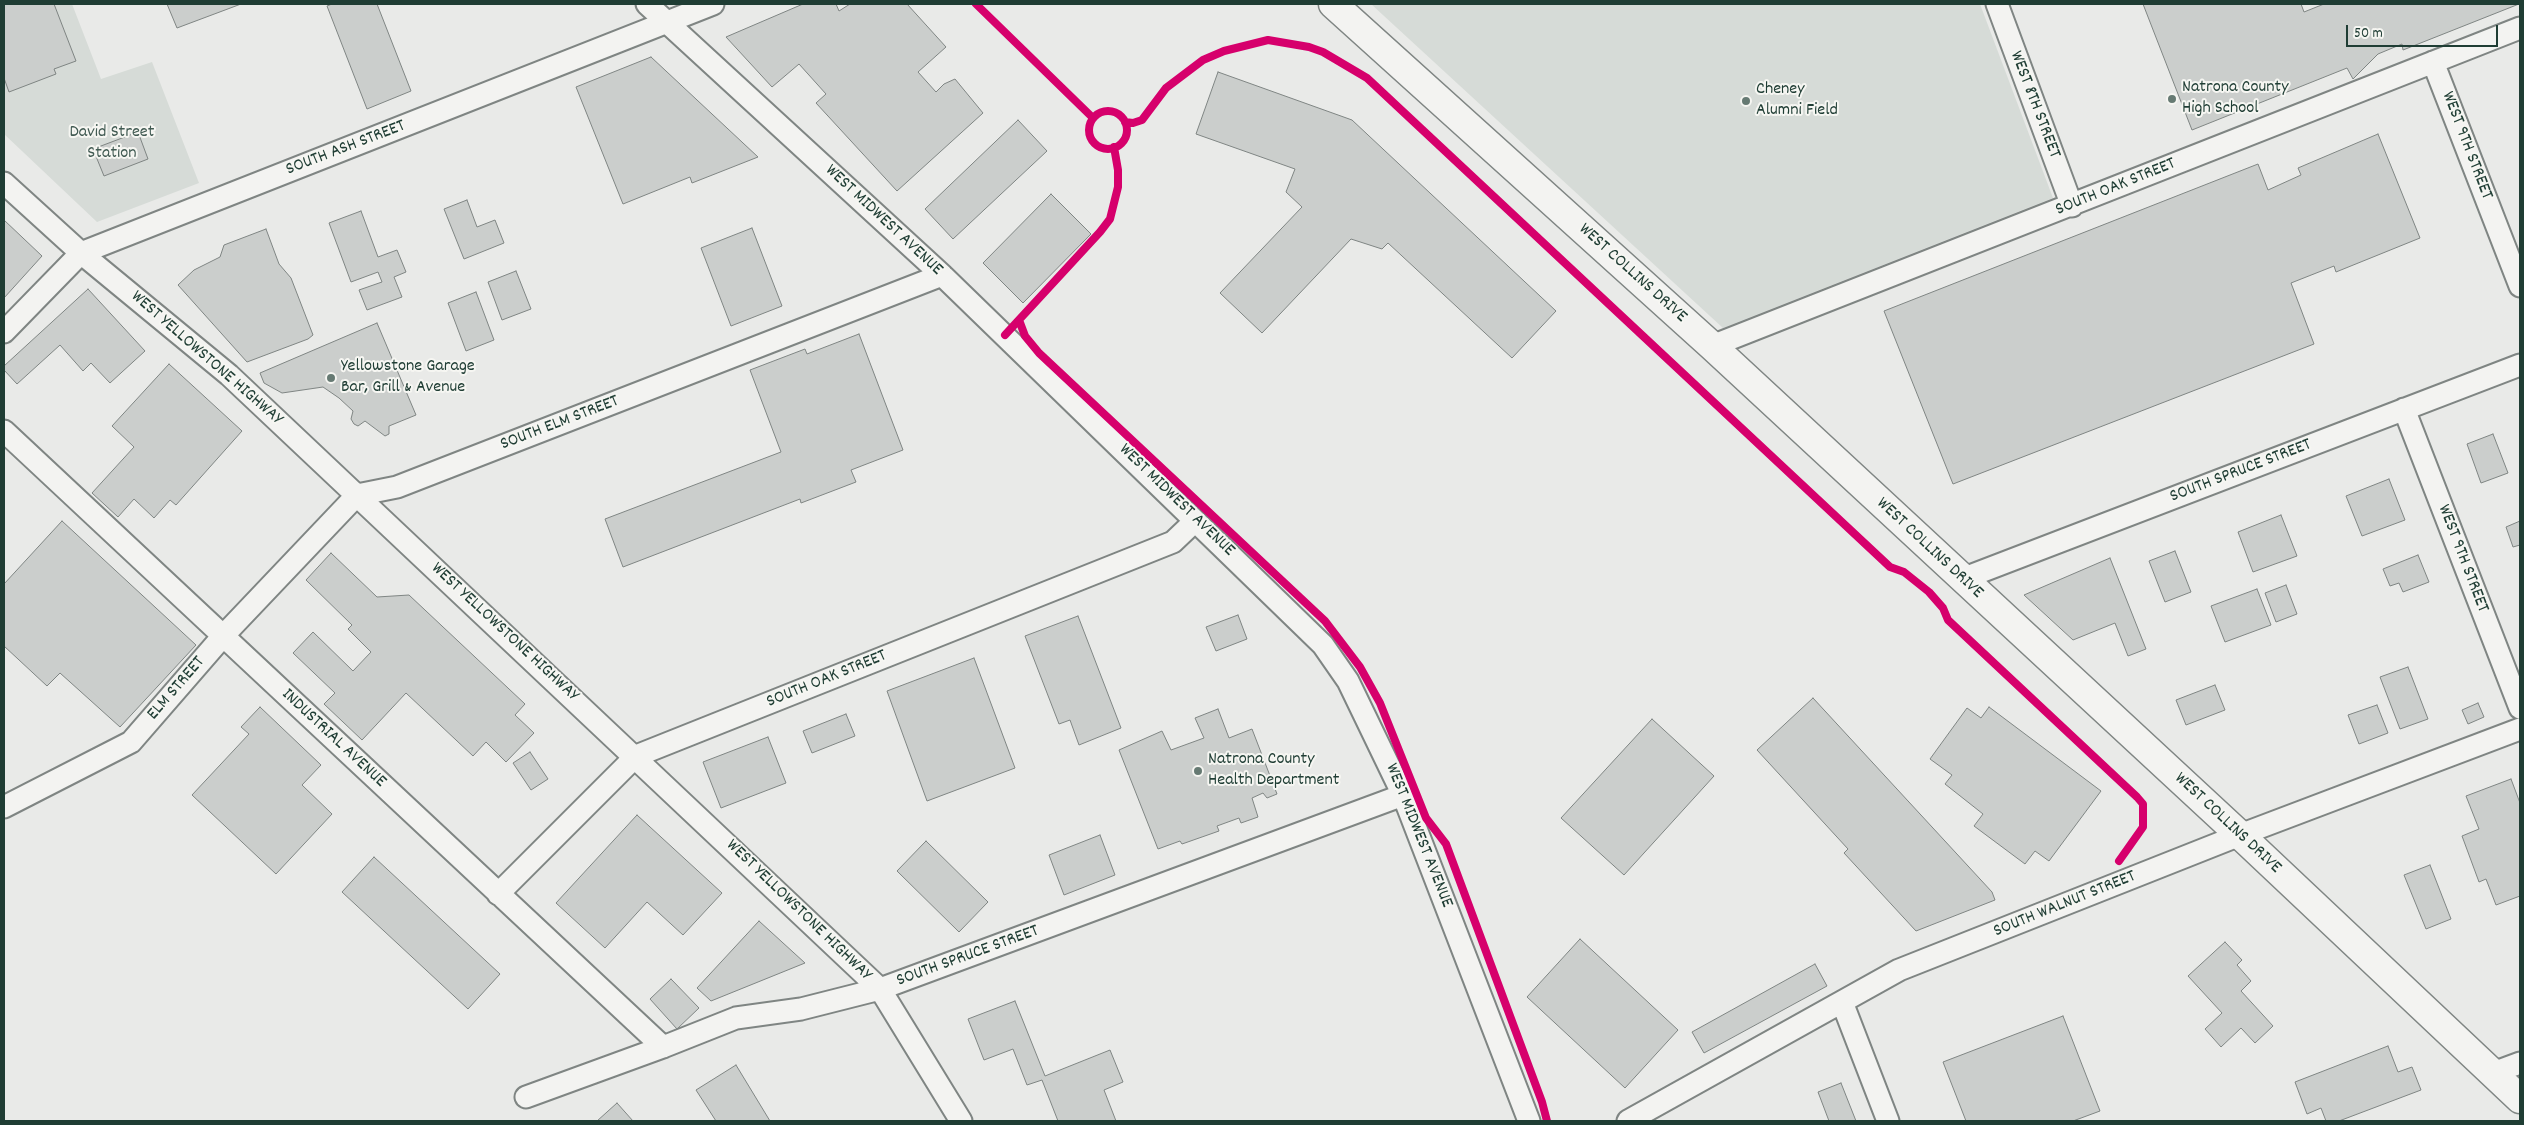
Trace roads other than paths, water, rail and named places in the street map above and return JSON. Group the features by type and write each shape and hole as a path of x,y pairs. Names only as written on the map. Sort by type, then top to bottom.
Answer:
{"main road":[{"name":"WEST COLLINS DRIVE","path":"1333,4 1712,346 2240,835 2520,1099"}],"street":[{"name":"WEST MIDWEST AVENUE","path":"647,4 942,275 1080,407 1194,522 1227,550 1323,646 1348,681 1403,795 1529,1121"},
{"name":"SOUTH ASH STREET","path":"4,332 81,252 713,4"},
{"name":"WEST 8TH STREET","path":"1996,4 2072,206"},
{"name":"SOUTH OAK STREET","path":"1712,346 2072,206 2520,28"},
{"name":"WEST 9TH STREET","path":"2433,62 2520,286"},
{"name":"WEST YELLOWSTONE HIGHWAY","path":"4,183 81,252 229,375 636,756 880,989 961,1121"},
{"name":"SOUTH ELM STREET","path":"357,494 397,487 942,275"},
{"name":"SOUTH SPRUCE STREET","path":"1962,579 2520,366"},
{"name":"WEST 9TH STREET","path":"2404,409 2520,708"},
{"name":"INDUSTRIAL AVENUE","path":"4,431 662,1048"},
{"path":"223,636 357,494"},
{"name":"SOUTH OAK STREET","path":"498,894 636,756 1173,542 1194,522"},
{"name":"ELM STREET","path":"4,807 131,742 223,636"},
{"name":"SOUTH WALNUT STREET","path":"1628,1121 1899,970 2240,835 2520,729"},
{"name":"SOUTH SPRUCE STREET","path":"526,1097 662,1048 736,1018 801,1009 880,989 1403,795"},
{"path":"1842,1002 1888,1121"},
{"path":"2493,1073 2520,1063"}],"place":[{"name":"Natrona County High School","path":"2172,99"},
{"name":"Cheney Alumni Field","path":"1746,101"},
{"name":"Yellowstone Garage Bar, Grill & Avenue","path":"331,378"},
{"name":"Natrona County Health Department","path":"1198,771"}],"park label":[{"name":"David Street Station","path":"112,144"}]}
